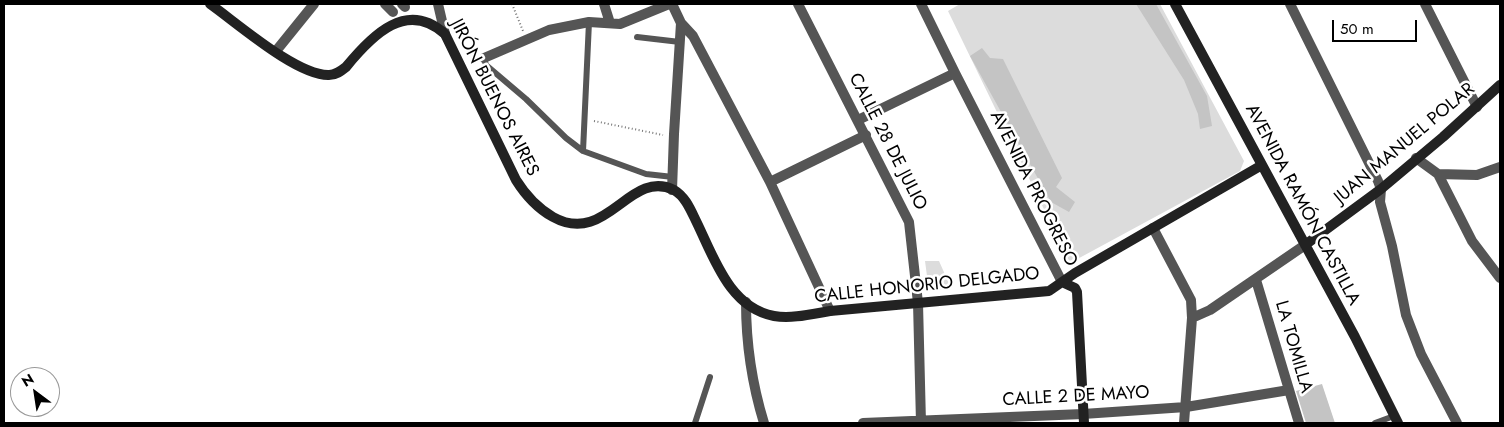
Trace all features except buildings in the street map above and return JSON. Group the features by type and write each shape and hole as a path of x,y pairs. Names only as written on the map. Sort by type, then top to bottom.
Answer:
{"street":[{"path":"210,4 285,58 309,70 323,74 337,73 346,67 392,12 408,6"},
{"path":"276,51 314,4"},
{"path":"384,4 392,12"},
{"path":"438,4 445,34"},
{"path":"604,4 610,23"},
{"path":"484,58 549,30 589,22 620,24 670,4 681,22 693,36 770,182 830,311"},
{"name":"CALLE 28 DE JULIO","path":"798,4 909,222 918,303 921,422"},
{"name":"AVENIDA PROGRESO","path":"921,4 1062,282 1075,288 1077,292 1084,418"},
{"name":"AVENIDA RAMÓN CASTILLA","path":"1175,4 1354,337 1396,420"},
{"path":"1290,4 1378,181 1381,189 1380,202 1392,246 1408,321 1421,354 1457,423"},
{"path":"1425,4 1477,107"},
{"name":"JIRÓN BUENOS AIRES","path":"430,14 445,34 516,180 524,193 542,210 567,223 587,224 603,216 644,189 656,186 672,190"},
{"path":"681,22 672,190 684,198 721,272 735,293 746,302 747,336 755,395 764,423"},
{"path":"858,120 955,73"},
{"name":"JUAN MANUEL POLAR","path":"1305,245 1381,189 1500,86"},
{"path":"770,182 866,135"},
{"path":"1416,158 1438,174 1472,241 1500,278"},
{"name":"CALLE HONORIO DELGADO","path":"746,302 763,313 784,317 830,311 1042,292 1049,290 1262,165"},
{"path":"1438,174 1477,174 1500,167"},
{"path":"1153,228 1191,300 1192,318 1184,423"},
{"path":"1192,318 1210,310 1305,245"},
{"name":"LA TOMILLA","path":"1256,280 1299,423"},
{"name":"CALLE 2 DE MAYO","path":"863,423 1084,418 1186,407 1289,390"}],"lane":[{"path":"583,151 589,22"},
{"path":"637,37 680,42"},
{"path":"484,58 486,64 566,138 583,151 646,174 673,177"},
{"path":"695,423 710,376"},
{"path":"1375,423 1396,420"}],"path":[{"path":"512,4 526,40"},
{"path":"584,119 674,138"}],"shaded area":[{"path":"960,4 1160,4 1244,161 1240,171 1070,263 948,11"},
{"path":"925,261 939,261 951,288 929,291"}]}
